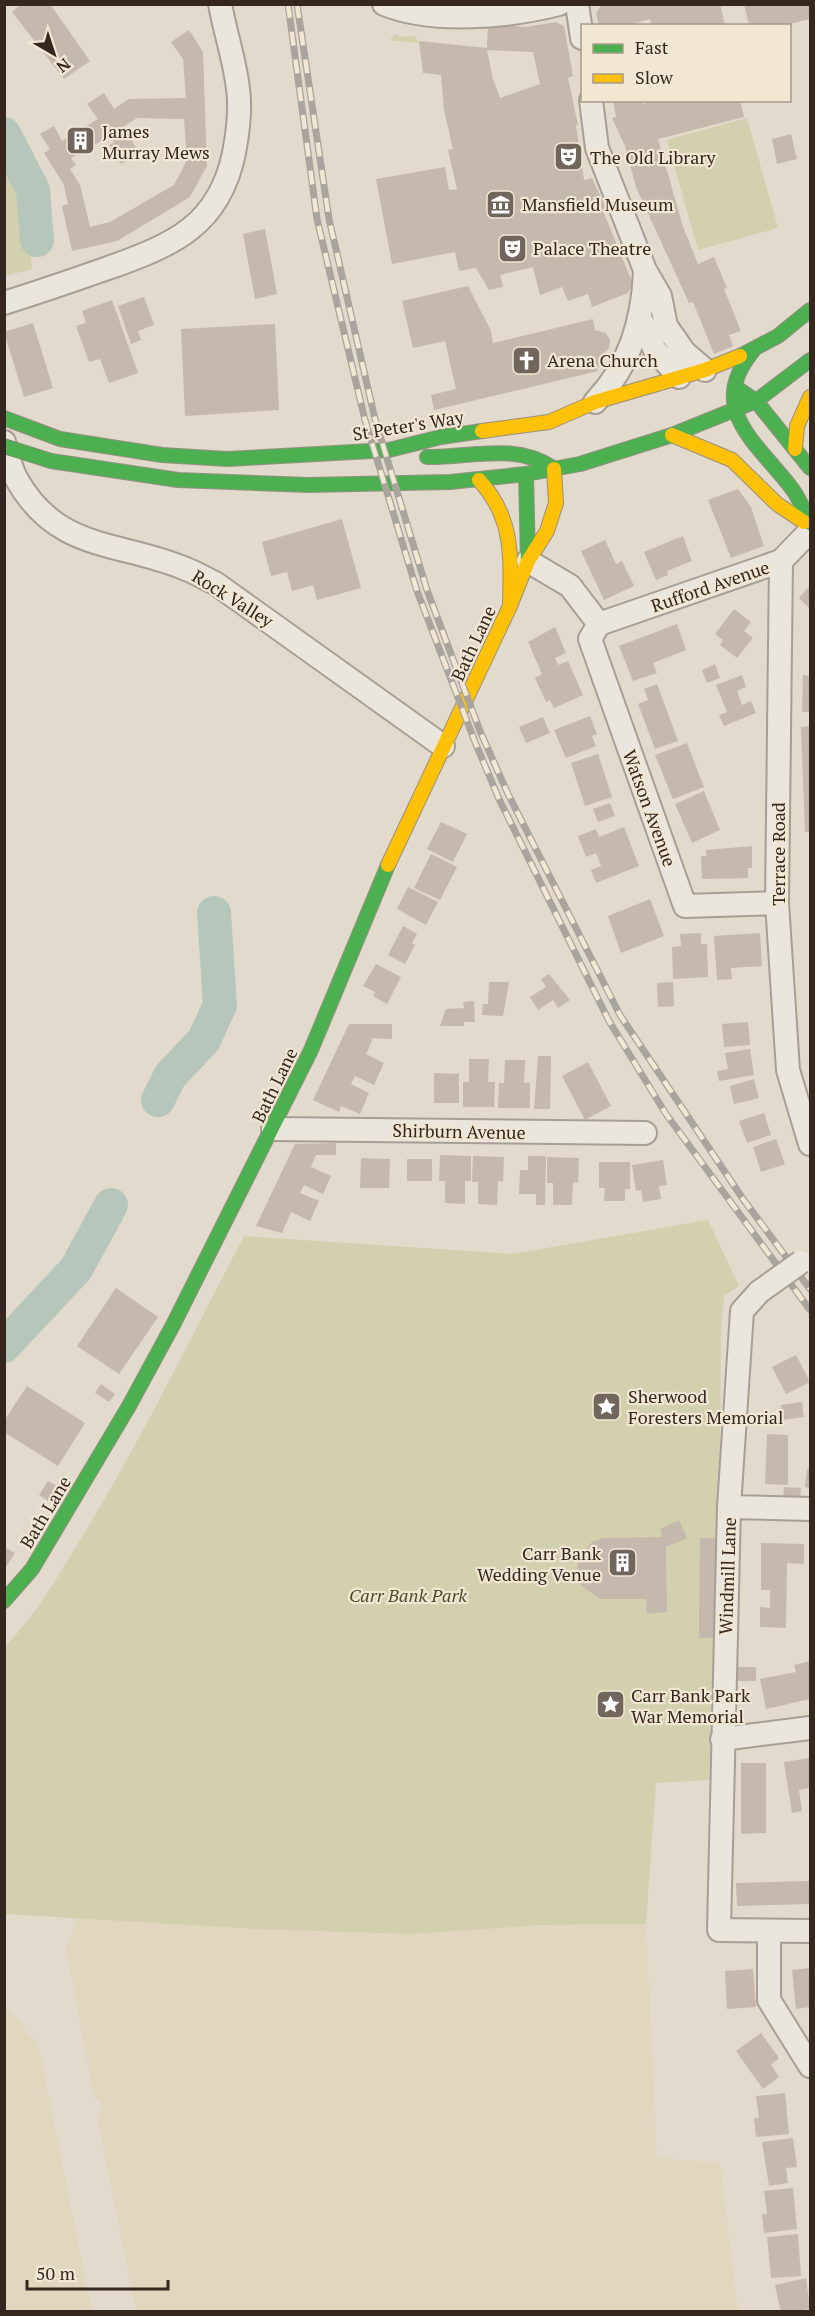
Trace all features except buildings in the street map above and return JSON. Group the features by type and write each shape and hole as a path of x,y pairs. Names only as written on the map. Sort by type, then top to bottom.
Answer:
{"main road":[{"name":"St Peter's Way","path":"4,418 60,439 162,455 227,459 390,450 441,437 549,422 595,402 693,378 753,351 770,341 810,310"},
{"path":"724,392 753,351"},
{"path":"4,444 51,461 178,480 309,485 479,480 580,465 672,435 756,401 810,360"},
{"path":"693,378 724,392 744,392 756,401 810,468"},
{"path":"724,392 752,441 792,488 810,527"},
{"path":"795,449 797,426 810,396"},
{"path":"390,450 429,458 533,444 549,422 580,423"},
{"path":"672,435 732,460 777,504 810,527"},
{"path":"533,444 544,460 554,469"},
{"name":"Bath Lane","path":"528,561 526,474 533,444"},
{"name":"Bath Lane","path":"4,1601 32,1569 129,1406 273,1129 311,1050 370,903 510,606 528,561 547,531 556,503 554,469"},
{"path":"479,480 498,501 510,541 510,606"}],"street":[{"path":"4,303 159,250 184,235 206,216 220,195 231,166 239,116 238,88 220,4"},
{"path":"394,6 415,15 464,16 559,4"},
{"path":"577,4 581,31"},
{"path":"591,102 597,148 645,270 660,296 666,326 685,353 693,378"},
{"path":"595,402 608,389 626,358 641,320 645,270"},
{"path":"641,320 644,333 658,356 693,378"},
{"name":"Rock Valley","path":"4,444 15,476 35,506 63,528 97,545 181,566 215,583 443,746"},
{"name":"Rufford Avenue","path":"599,624 781,561 810,527"},
{"path":"528,561 570,586 599,624"},
{"name":"Terrace Road","path":"781,561 777,903 788,1070 810,1144"},
{"name":"Watson Avenue","path":"599,624 590,639 685,906 777,903"},
{"name":"Shirburn Avenue","path":"273,1129 645,1133"},
{"name":"Windmill Lane","path":"769,1931 719,1930 729,1506 742,1311 759,1292 806,1259"},
{"path":"729,1506 810,1509"},
{"path":"722,1739 810,1728"},
{"path":"810,1931 769,1931 769,2000 810,2066"}],"shaded area":[{"path":"78,1918 256,1929 646,1924 657,2158 720,2163 738,2311 136,2311 97,2116 102,2111 100,2101 94,2098 66,1948"},
{"path":"4,2004 38,2045 92,2311 5,2311"}],"green space":[{"path":"395,34 403,37 415,36 419,43 390,40"},
{"path":"747,118 778,228 698,250 667,140"},
{"path":"4,149 29,226 32,269 5,276"},
{"name":"Carr Bank Park","path":"708,1220 739,1286 724,1296 721,1332 719,1638 710,1780 656,1783 646,1924 542,1925 411,1934 256,1929 5,1914 4,1648 48,1592 106,1496 147,1423 244,1236 512,1254"}],"waterway":[{"path":"4,134 33,190 37,240"},
{"path":"158,1100 170,1076 204,1040 220,1005 214,913"},
{"path":"4,1346 76,1269 111,1205"}],"railway":[{"path":"288,4 317,219 365,420 417,591 475,742 499,799 609,1021 666,1114 810,1310"},
{"path":"297,4 329,219 375,419 427,590 480,731 508,794 620,1015 743,1199 810,1289"}],"traffic: fast":[{"path":"740,356 778,336 810,310"},
{"path":"753,351 740,371 734,390 735,407 751,439 793,490 810,523"},
{"path":"51,461 178,480 309,485 450,482 526,474 580,464 672,435 756,401 810,360"},
{"path":"740,390 756,401 810,468"},
{"path":"4,418 60,439 162,455 227,459 389,450 441,437 482,431"},
{"path":"4,446 51,461"},
{"path":"427,457 507,453 523,455 553,468"},
{"path":"526,474 528,561"},
{"path":"4,1601 32,1569 129,1406 173,1325 311,1050 388,865"}],"traffic: slow":[{"path":"482,431 549,422 595,402 705,370 740,356"},
{"path":"795,449 797,426 810,397"},
{"path":"672,435 732,460 777,504 804,522"},
{"path":"388,865 510,606 528,561 547,531 556,503 554,469"},
{"path":"479,480 499,509 508,539 511,571 510,606"}],"place":[{"name":"James Murray Mews","path":"81,141"},
{"name":"The Old Library","path":"569,157"},
{"name":"Mansfield Museum","path":"501,204"},
{"name":"Palace Theatre","path":"512,248"},
{"name":"Arena Church","path":"526,360"},
{"name":"Sherwood Foresters Memorial","path":"607,1406"},
{"name":"Carr Bank Wedding Venue","path":"622,1563"},
{"name":"Carr Bank Park War Memorial","path":"610,1705"}]}
